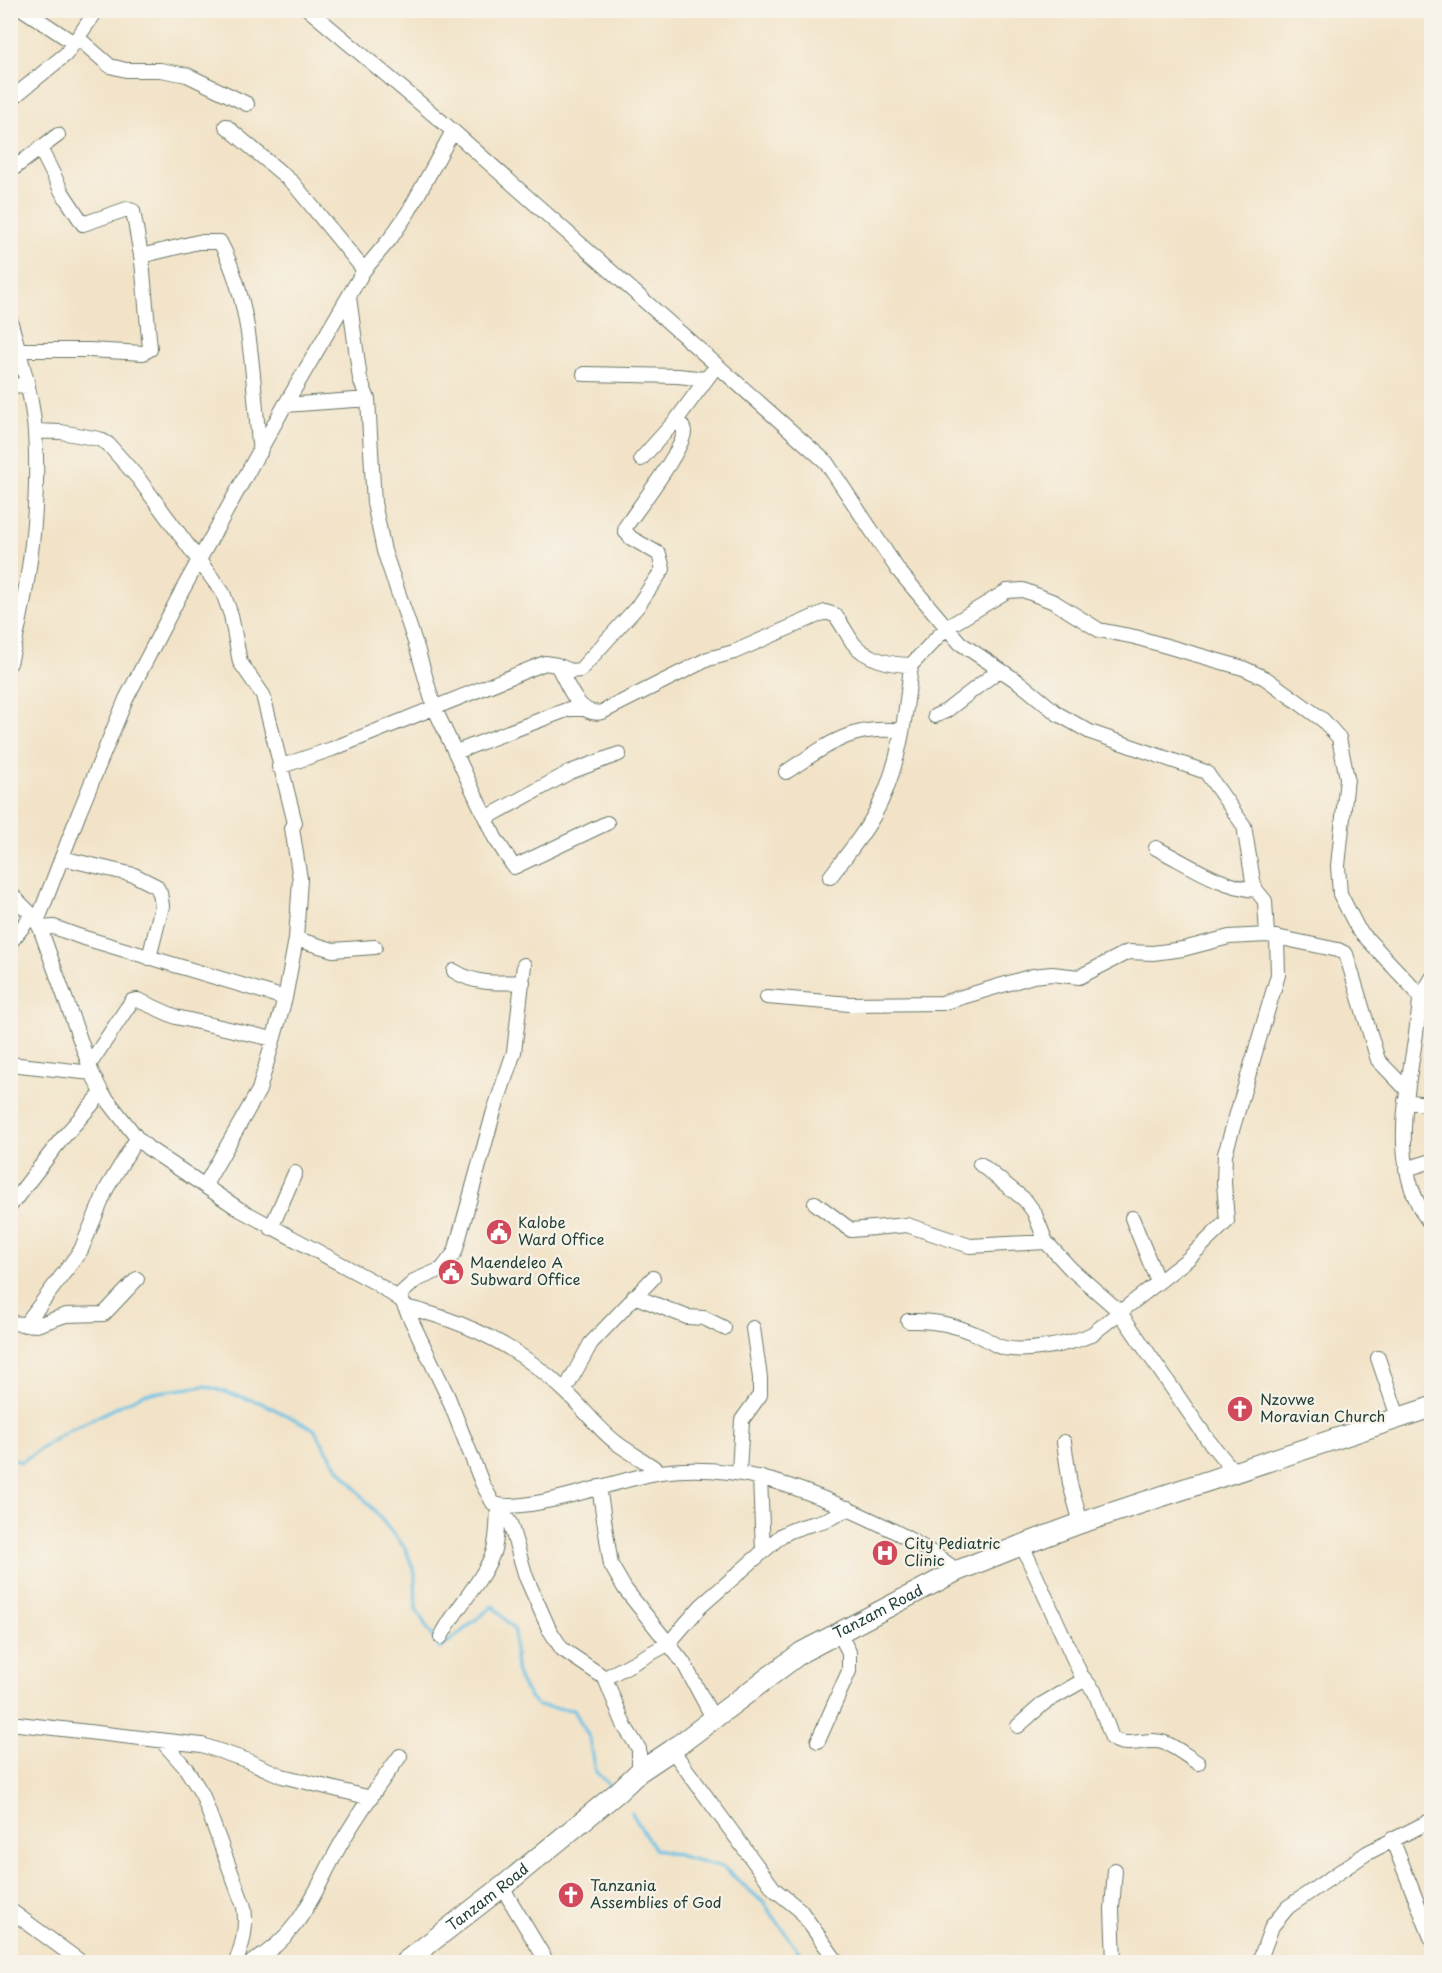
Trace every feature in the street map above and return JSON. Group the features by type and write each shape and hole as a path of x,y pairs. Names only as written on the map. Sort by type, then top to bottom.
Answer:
{"highway":[{"name":"Tanzam Road","path":"405,1962 502,1887 615,1795 639,1772 672,1750 802,1652 957,1571 1022,1545 1081,1523 1431,1407"}],"street":[{"path":"24,10 76,40 110,66 126,70 160,70 187,75 248,104"},
{"path":"10,100 66,54 97,10"},
{"path":"309,10 453,131 826,462 898,570 960,643 1059,714 1090,732 1206,772 1244,826 1256,890 1264,901 1272,936 1278,975 1225,1154 1224,1183 1229,1218 1188,1259 1157,1280 1085,1338 1029,1348 1002,1348 980,1335 942,1322 908,1320"},
{"path":"226,126 293,183 364,270"},
{"path":"10,943 36,922 126,699 199,561 285,405 364,270 409,211 453,131"},
{"path":"10,171 58,135"},
{"path":"20,350 148,352 150,324 133,211 127,210 88,225 83,224 62,192 40,148"},
{"path":"141,256 214,239 219,242 243,304 249,333 260,453"},
{"path":"349,297 360,379 368,399 376,524 434,707 500,847 514,867 607,822"},
{"path":"10,320 28,386 34,431 34,542 10,663"},
{"path":"641,459 677,419 718,364"},
{"path":"584,374 706,379"},
{"path":"10,385 28,386"},
{"path":"285,405 368,399"},
{"path":"279,767 332,749 544,663 571,671 580,670 637,607 663,569 659,554 631,538 625,531 626,526 665,469 683,436 683,428 677,419"},
{"path":"34,431 61,432 99,439 108,444 138,478 227,601 240,662 263,695 279,767 295,823 292,828 300,879 296,939 285,998 259,1090 205,1185"},
{"path":"830,877 874,816 885,794 896,761 911,665 946,628 1007,591 1023,590 1054,602 1099,630 1135,636 1254,672 1323,720 1339,738 1347,778 1338,866 1344,906 1358,929 1416,991 1425,995"},
{"path":"456,752 569,709 584,709 594,714 602,712 708,660 734,652 825,612 835,615 855,645 865,652 886,662 911,665"},
{"path":"557,665 584,709"},
{"path":"935,716 946,711 999,670"},
{"path":"786,772 851,733 879,728 901,731"},
{"path":"486,818 570,772 619,754"},
{"path":"1156,848 1238,889 1256,890"},
{"path":"62,858 134,875 156,886 160,893 162,906 149,958"},
{"path":"10,893 36,922 102,1093 137,1138 271,1228 353,1270 401,1302 478,1329 533,1364 565,1390 619,1445 660,1472"},
{"path":"36,922 285,998"},
{"path":"767,997 860,1004 942,1003 1033,976 1052,974 1079,977 1128,952 1153,953 1183,949 1229,937 1272,936 1338,950 1346,954 1378,1060 1405,1095 1431,1105"},
{"path":"296,939 333,950 375,947"},
{"path":"401,1302 416,1280 442,1269 455,1252 494,1111 514,1052 524,965"},
{"path":"454,972 464,978 482,982 523,982"},
{"path":"1429,1218 1406,1169 1405,1095 1425,995 1431,978"},
{"path":"91,1069 127,1008 132,1002 138,1000 176,1017 273,1039"},
{"path":"10,1064 91,1069"},
{"path":"10,1206 60,1141 102,1093"},
{"path":"15,1326 81,1250 107,1188 137,1138"},
{"path":"1406,1169 1431,1161"},
{"path":"980,1164 1029,1205 1046,1242 1071,1269 1119,1311 1208,1440 1235,1473"},
{"path":"271,1228 295,1173"},
{"path":"815,1203 850,1230 907,1225 970,1246 1046,1242"},
{"path":"1132,1218 1157,1280"},
{"path":"565,1390 591,1344 653,1278"},
{"path":"15,1326 40,1324 66,1315 104,1314 137,1279"},
{"path":"634,1296 687,1317 704,1318 724,1328"},
{"path":"401,1302 448,1397 486,1491 493,1503 498,1506 507,1508 549,1500 660,1472 700,1470 739,1472 806,1490 848,1508 937,1554 957,1571"},
{"path":"739,1472 742,1420 760,1395 753,1329"},
{"path":"1378,1358 1398,1417"},
{"path":"1064,1442 1070,1484 1081,1523"},
{"path":"760,1477 763,1551"},
{"path":"599,1487 610,1565 625,1589 683,1662 713,1718"},
{"path":"441,1637 452,1615 470,1592 492,1554 497,1536 498,1506"},
{"path":"498,1506 510,1523 526,1578 554,1638 562,1649 605,1677 625,1727 639,1749 639,1772"},
{"path":"605,1677 668,1644 701,1606 763,1551 794,1528 831,1520 848,1508"},
{"path":"1022,1545 1084,1680 1095,1692 1109,1731 1116,1742 1166,1743 1198,1763"},
{"path":"818,1741 849,1671 849,1652 839,1633"},
{"path":"1018,1726 1044,1703 1084,1680"},
{"path":"10,1723 202,1745 246,1760 282,1776 371,1798"},
{"path":"161,1740 185,1767 202,1794 244,1906 245,1932 236,1962"},
{"path":"672,1750 774,1889 800,1910 837,1962"},
{"path":"256,1962 270,1953 292,1932 344,1839 400,1756"},
{"path":"1258,1962 1272,1926 1281,1914 1311,1890 1392,1839 1431,1820"},
{"path":"1392,1839 1431,1940"},
{"path":"1114,1962 1112,1909 1115,1870"},
{"path":"502,1887 547,1962"},
{"path":"10,1910 81,1962"}],"waterway":[{"path":"10,1458 21,1462 66,1432 144,1394 205,1386 262,1403 314,1429 334,1462 405,1548 415,1573 416,1609 440,1649 493,1606 515,1631 515,1663 519,1680 524,1688 538,1706 574,1710 590,1739 596,1772 612,1788"},
{"path":"632,1813 654,1849 723,1867 764,1903 799,1952 811,1962"}],"place":[{"name":"Kalobe Ward Office","path":"499,1232"},
{"name":"Maendeleo A Subward Office","path":"451,1272"},
{"name":"Nzovwe Moravian Church","path":"1240,1409"},
{"name":"City Pediatric Clinic","path":"885,1553"},
{"name":"Tanzania Assemblies of God","path":"571,1895"}]}
